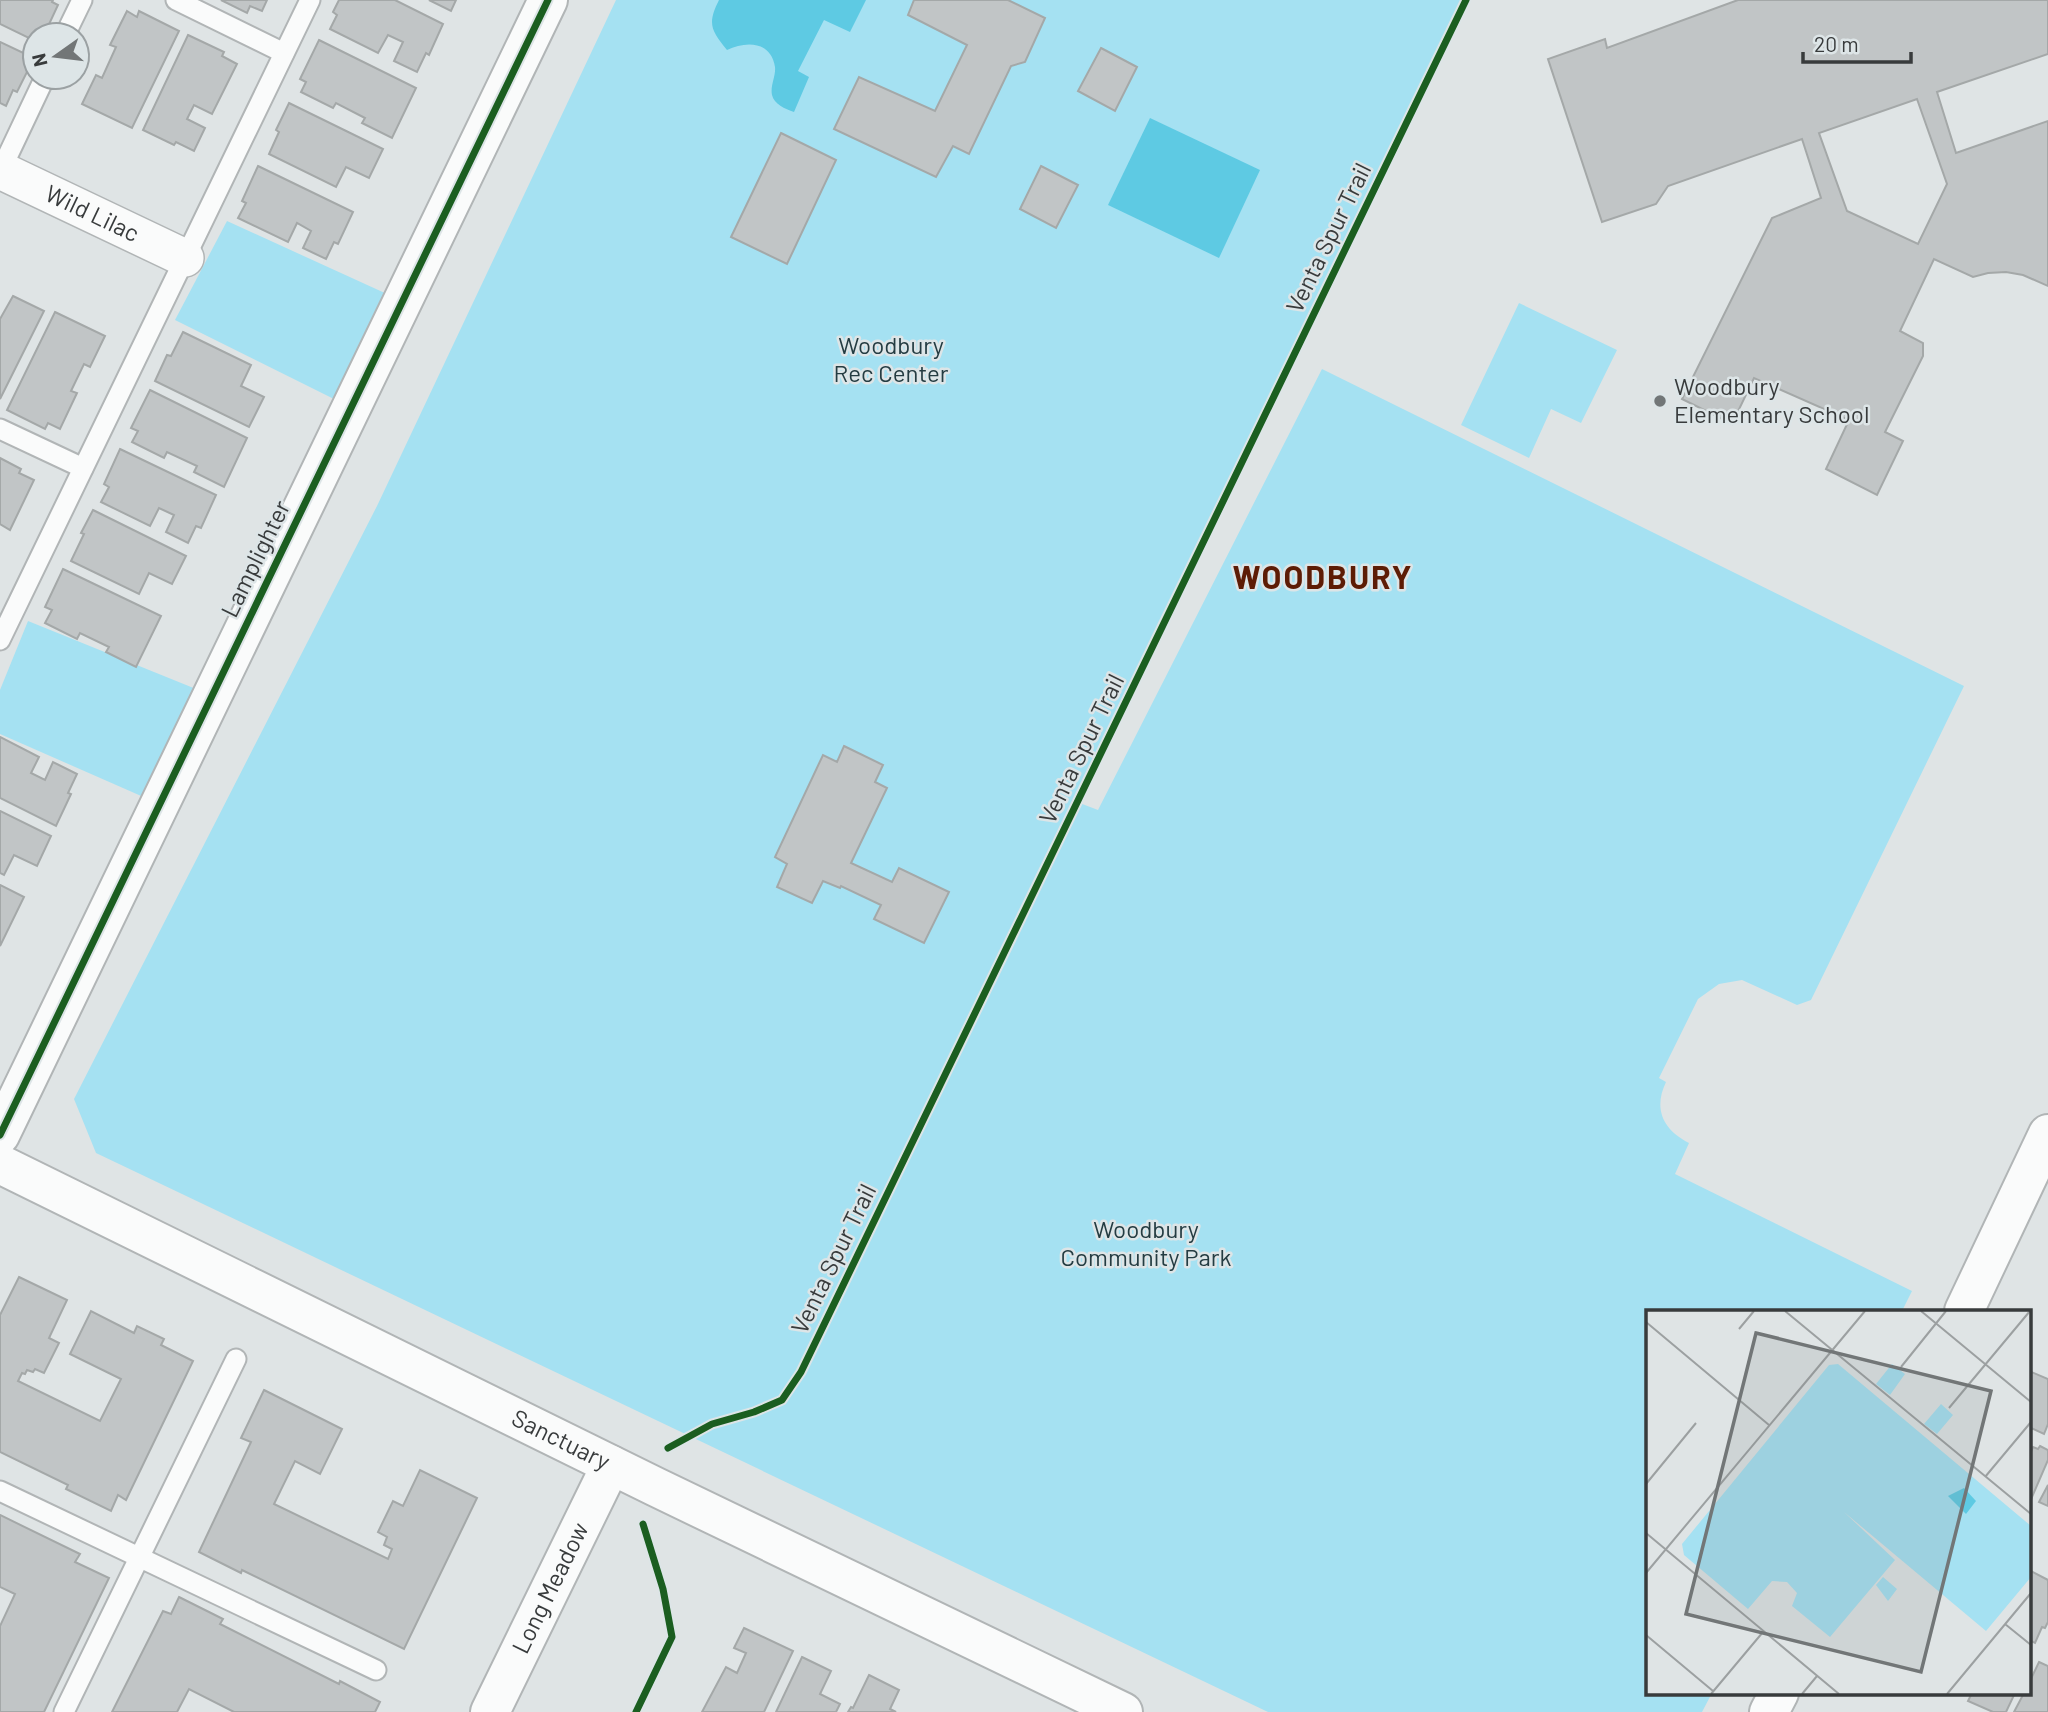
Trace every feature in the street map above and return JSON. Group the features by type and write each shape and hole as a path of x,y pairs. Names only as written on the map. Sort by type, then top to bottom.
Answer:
{"street":[{"name":"Lamplighter","path":"0,1135 548,0"},
{"name":"Wild Lilac","path":"0,171 185,258"},
{"path":"1964,1310 2045,1148"},
{"name":"Sanctuary","path":"0,1164 611,1465 1123,1712"},
{"name":"Long Meadow","path":"490,1712 611,1465"},
{"path":"1769,1712 1778,1694"}],"lane":[{"path":"72,21 82,0"},
{"path":"176,0 284,53"},
{"path":"0,640 310,0"},
{"path":"0,171 38,91"},
{"path":"0,429 83,468"},
{"path":"64,1712 236,1359"},
{"path":"0,1491 376,1670"}],"green space":[{"path":"616,0 1468,0 1077,802 1098,810 1322,369 1964,686 1811,1000 1797,1005 1742,980 1719,984 1698,999 1659,1078 1666,1082 1660,1101 1663,1118 1673,1132 1689,1143 1675,1174 1912,1291 1902,1310 1646,1310 1646,1694 1711,1694 1702,1712 1268,1712 96,1153 74,1099 377,506"},
{"path":"227,221 387,294 340,402 175,320"},
{"path":"1519,303 1617,350 1581,423 1551,409 1529,458 1461,425"},
{"path":"28,621 196,689 148,799 0,734 0,690"}],"shaded area":[{"path":"719,0 866,0 850,32 824,20 798,71 809,77 794,112 780,106 773,98 775,67 768,52 757,45 742,45 727,50 717,37 712,21"},
{"path":"1150,118 1260,170 1219,258 1108,205"}],"building":[{"path":"0,0 53,0 52,2 58,5 51,21 21,21 21,34 0,24"},
{"path":"221,0 267,0 262,11 250,6 247,13"},
{"path":"339,0 395,0 443,24 429,55 426,53 417,72 394,61 403,42 388,35 378,53 330,29 337,15 333,12"},
{"path":"429,0 456,0 451,11"},
{"path":"914,0 1008,0 1045,18 1025,62 1011,66 969,154 953,146 936,177 834,129 859,77 935,111 967,45 908,15"},
{"path":"1738,0 2048,0 2048,54 1937,92 1956,153 2048,121 2048,286 2023,275 2006,272 1973,277 1934,259 1900,331 1923,343 1923,356 1885,432 1903,441 1877,495 1826,469 1849,420 1754,378 1732,424 1682,399 1772,218 1821,198 1802,139 1668,186 1656,204 1602,222 1548,59 1605,39 1607,48","holes":["1917,99 1947,184 1918,244 1847,211 1819,133"]},
{"path":"127,11 137,17 139,11 179,31 132,128 82,104 88,91 91,91 96,75 102,78 116,47 110,45"},
{"path":"188,35 224,52 222,56 237,64 212,114 194,105 187,119 205,128 194,151 143,130"},
{"path":"319,40 416,88 392,138 362,123 365,118 336,103 333,108 301,92 306,82 300,79"},
{"path":"0,42 21,52 21,84 17,92 13,90 6,106 0,103"},
{"path":"1101,48 1137,67 1115,111 1078,91"},
{"path":"289,103 383,149 369,178 346,167 336,187 269,154 279,132 276,130"},
{"path":"781,133 836,160 787,264 731,237"},
{"path":"258,166 353,212 338,244 334,242 326,259 303,248 311,231 297,223 288,242 238,218 246,203 242,201"},
{"path":"1041,166 1078,185 1056,228 1020,209"},
{"path":"13,296 44,311 0,399 0,319"},
{"path":"55,312 105,336 90,367 84,364 71,391 77,393 60,429 48,423 45,429 7,410"},
{"path":"183,332 251,365 241,386 264,397 249,427 155,381 167,355 171,356"},
{"path":"150,390 247,438 224,487 194,472 197,466 167,452 164,458 132,442 138,431 131,428"},
{"path":"120,449 216,495 201,528 196,526 188,543 166,532 174,515 159,508 150,526 101,502 109,487 104,484"},
{"path":"0,458 21,469 19,473 34,480 10,530 0,524"},
{"path":"93,510 186,556 172,584 149,573 139,594 71,561"},
{"path":"63,569 161,616 136,667 106,652 109,647 80,633 77,639 45,623 52,610 45,607"},
{"path":"0,737 39,757 31,773 45,780 53,762 77,774 56,826 0,798"},
{"path":"844,746 883,765 875,782 887,788 851,863 892,882 899,868 949,892 924,943 874,919 881,905 841,886 840,888 823,881 812,903 777,887 787,864 775,857 823,755 837,762"},
{"path":"0,811 51,836 37,866 14,855 4,875 0,873"},
{"path":"0,885 24,897 0,946"},
{"path":"19,1277 67,1300 49,1338 59,1343 44,1373 35,1369 33,1372 27,1370 18,1381 100,1421 121,1379 70,1354 91,1311 134,1333 137,1326 164,1339 161,1345 193,1361 126,1500 118,1495 111,1511 66,1489 68,1485 0,1452 0,1315"},
{"path":"2030,1371 2048,1379 2048,1424 2044,1434 2030,1427"},
{"path":"264,1390 342,1429 320,1474 295,1461 274,1504 388,1559 392,1549 384,1545 387,1537 378,1532 393,1501 403,1506 420,1470 477,1498 404,1649 242,1570 241,1573 199,1552 251,1442 241,1438"},
{"path":"2040,1446 2048,1450 2048,1460 2030,1502 2030,1454 2033,1447 2038,1449"},
{"path":"2048,1485 2048,1506 2039,1502"},
{"path":"0,1515 80,1554 75,1562 109,1578 44,1712 0,1712 0,1626 15,1594 0,1587"},
{"path":"2031,1571 2048,1580 2048,1622 2045,1628 2042,1627 2035,1643 2030,1640"},
{"path":"179,1597 223,1619 220,1624 380,1702 375,1712 234,1712 189,1689 177,1712 112,1712 163,1611 171,1614"},
{"path":"744,1628 793,1651 764,1712 702,1712 726,1667 737,1673 746,1653 734,1648"},
{"path":"802,1657 831,1671 820,1694 840,1704 836,1712 776,1712"},
{"path":"2039,1662 2048,1666 2048,1712 2014,1712 2023,1694 2030,1694 2030,1681"},
{"path":"869,1675 899,1690 890,1709 896,1712 848,1712 853,1708"},
{"path":"1972,1694 2015,1694 2006,1712 1993,1712 1968,1701"}],"cycle path":[{"path":"0,1135 548,0"},
{"name":"Venta Spur Trail","path":"668,1448 712,1424 754,1412 782,1400 801,1372 1466,0"},
{"path":"636,1712 672,1637 663,1589 643,1524"}],"place":[{"name":"Woodbury Elementary School","path":"1660,401"}],"district":[{"name":"WOODBURY","path":"1323,578"}],"park label":[{"name":"Woodbury Rec Center","path":"891,360"},
{"name":"Woodbury Community Park","path":"1146,1244"}]}
